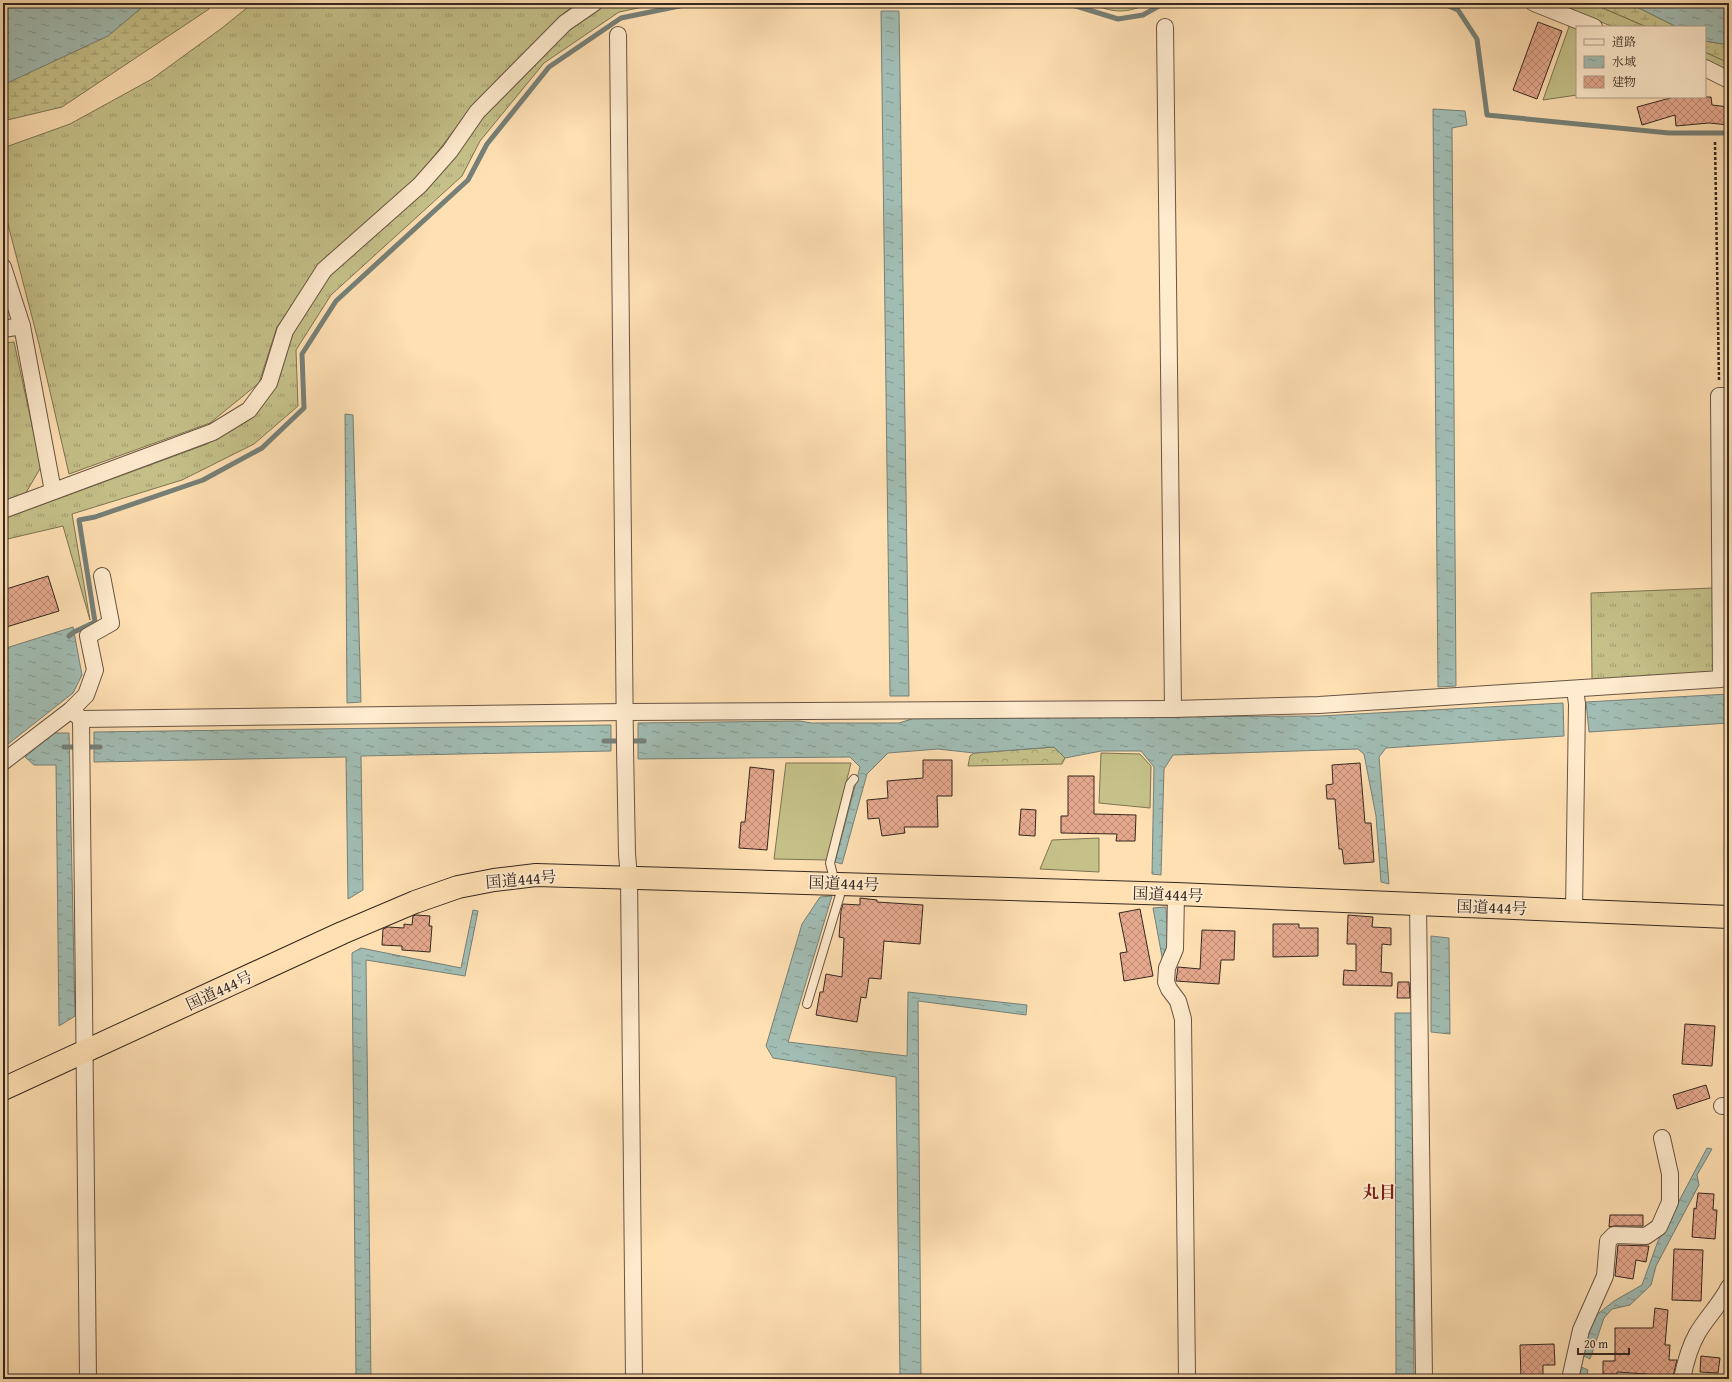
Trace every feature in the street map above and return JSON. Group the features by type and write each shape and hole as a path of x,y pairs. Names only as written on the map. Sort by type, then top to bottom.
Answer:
{"highway":[{"name":"国道444号","path":"3,1089 342,933 415,902 458,887 494,880 536,875 1176,894 1729,917"}],"street":[{"path":"3,510 212,432 249,410 269,383 285,331 324,270 420,185 450,151 477,112 565,23 594,3"},
{"path":"1534,3 1592,26"},
{"path":"1165,26 1173,709"},
{"path":"618,35 625,741 627,854 629,877 634,1379"},
{"path":"1706,68 1729,80"},
{"path":"3,267 22,326 53,491"},
{"path":"3,330 22,326"},
{"path":"76,715 1173,709 1319,705 1725,679 1724,396"},
{"path":"3,762 76,715 86,695 95,670 88,636 111,623 102,576"},
{"path":"1574,911 1577,704 1575,689"},
{"path":"76,715 81,747 88,1379"},
{"path":"1176,894 1175,949 1167,968 1166,982 1169,989 1178,1001 1183,1019 1187,1379"},
{"path":"1418,904 1424,1379"},
{"path":"1570,1379 1581,1330 1605,1276 1608,1241 1614,1235 1646,1236 1659,1227 1670,1202 1670,1174 1662,1138"},
{"path":"1682,1379 1686,1362 1697,1334 1723,1300 1729,1288"}],"lane":[{"path":"807,1004 840,895 830,863 850,784 854,779"}],"path":[{"path":"1715,142 1724,396"}],"green space":[{"path":"90,3 214,3 209,9 62,107 3,121 3,65"},
{"path":"253,3 577,3 563,14 475,103 418,177 322,262 277,327 259,383 210,423 69,474 39,344 3,205 3,148 70,124 152,79 222,28"},
{"path":"604,3 662,3 619,12 544,63 480,141 462,176 331,295 296,350 298,406 254,444 182,480 72,514 90,620 63,526 3,540 3,519 207,444 252,417 289,333 326,275 444,170 486,111 568,26"},
{"path":"1086,3 1149,3 1132,10 1118,11"},
{"path":"1551,3 1591,3 1645,26 1611,26"},
{"path":"1591,3 1629,3 1675,26 1645,26"},
{"path":"1571,21 1576,26 1576,95 1543,100"},
{"path":"1706,41 1729,45 1729,63 1706,52"},
{"path":"1706,52 1729,63 1729,75 1706,63"},
{"path":"14,342 41,467 24,496 3,503 3,343"},
{"path":"1713,588 1713,673 1592,680 1591,593"},
{"path":"1054,747 1065,758 1062,764 968,766 970,756 974,753"},
{"path":"1101,753 1140,754 1151,766 1150,808 1099,803"},
{"path":"786,763 851,763 827,860 774,859"},
{"path":"1099,838 1099,872 1040,869 1052,840"}],"water":[{"path":"3,3 147,3 108,36 3,85"},
{"path":"1629,3 1729,3 1729,45 1706,41 1706,26 1675,26"},
{"path":"881,11 899,11 909,696 890,696"},
{"path":"1433,109 1465,111 1467,125 1452,128 1456,686 1438,687"},
{"path":"345,414 353,415 361,702 347,703"},
{"path":"73,627 82,675 73,693 3,748 3,649"},
{"path":"1729,694 1729,723 1589,732 1586,702"},
{"path":"1563,703 1564,736 1386,748 1379,757 1389,884 1381,882 1376,816 1364,754 1358,749 1173,755 1164,769 1161,875 1152,874 1154,767 1141,751 1101,751 1065,758 1054,747 974,753 938,749 888,753 867,774 842,864 835,862 860,767 850,757 638,759 638,723 800,721 811,723 899,723 915,718 1320,716"},
{"path":"611,725 611,751 361,756 363,890 348,899 346,757 94,762 94,732"},
{"path":"54,733 69,733 75,1016 59,1026 56,765 34,765 25,757"},
{"path":"832,896 788,1042 907,1056 908,992 1027,1005 1026,1015 918,1001 921,1379 900,1379 896,1077 773,1058 766,1046 802,924 820,897"},
{"path":"1166,907 1168,951 1163,962 1153,908"},
{"path":"473,910 478,911 465,976 366,960 371,1379 356,1379 352,953 361,948 461,968"},
{"path":"1431,936 1449,938 1450,1034 1431,1032"},
{"path":"1395,1013 1412,1013 1414,1379 1396,1379"},
{"path":"1707,1148 1712,1149 1697,1175 1699,1185 1656,1266 1651,1285 1630,1305 1612,1309 1604,1318 1590,1359 1582,1355 1594,1317 1614,1301 1642,1285 1658,1241"},
{"path":"1579,1366 1588,1370 1586,1379 1577,1379"}],"building":[{"path":"1538,22 1562,31 1537,99 1513,90"},
{"path":"1711,97 1712,105 1729,107 1729,125 1709,123 1676,126 1675,115 1642,125 1637,107 1670,98"},
{"path":"48,576 59,611 3,628 3,590"},
{"path":"923,760 952,760 952,796 937,796 938,827 904,827 905,833 882,836 879,818 868,819 867,800 888,798 887,781 923,778"},
{"path":"1360,763 1365,823 1371,823 1374,862 1344,864 1342,849 1339,849 1335,799 1327,799 1326,785 1333,784 1332,765"},
{"path":"750,767 774,770 767,850 739,848 741,822 745,822"},
{"path":"1068,776 1094,776 1094,814 1136,815 1135,841 1116,841 1117,834 1061,833 1061,816 1068,816"},
{"path":"1021,809 1036,810 1035,836 1019,835"},
{"path":"860,898 877,900 877,902 923,905 920,944 884,941 881,979 869,978 866,998 861,997 857,1022 816,1015 820,992 823,992 826,974 842,977 844,938 839,937 843,904 860,905"},
{"path":"1140,909 1153,976 1124,981 1120,953 1127,952 1119,913"},
{"path":"1348,915 1373,917 1372,927 1391,928 1391,945 1382,944 1381,972 1392,973 1392,986 1343,985 1344,970 1356,971 1356,944 1347,944"},
{"path":"413,916 430,916 429,926 432,926 430,952 402,950 402,946 382,945 383,929 388,927 404,928 404,924 412,925"},
{"path":"1273,924 1299,924 1299,928 1318,928 1318,956 1273,957"},
{"path":"1202,930 1235,931 1234,960 1221,960 1219,984 1176,981 1178,967 1200,969"},
{"path":"1398,982 1409,982 1410,998 1397,998"},
{"path":"1685,1024 1715,1026 1712,1066 1682,1064"},
{"path":"1706,1085 1710,1098 1677,1109 1673,1095"},
{"path":"1698,1193 1714,1194 1713,1210 1717,1210 1715,1239 1692,1237 1694,1208 1696,1209"},
{"path":"1610,1215 1643,1215 1643,1226 1609,1227"},
{"path":"1618,1245 1649,1246 1646,1262 1636,1260 1633,1279 1615,1276"},
{"path":"1674,1249 1703,1250 1701,1301 1672,1300"},
{"path":"1655,1308 1668,1310 1665,1345 1670,1345 1669,1360 1677,1360 1673,1376 1617,1372 1617,1374 1603,1374 1603,1361 1615,1361 1615,1328 1653,1328"},
{"path":"1554,1344 1555,1365 1543,1365 1543,1379 1521,1379 1520,1345"},
{"path":"1701,1356 1720,1358 1718,1373 1700,1372"}],"waterway":[{"path":"69,636 95,622 79,520 95,517 203,480 262,448 304,408 302,354 336,301 468,180 487,144 549,67 621,18 694,3"},
{"path":"1066,3 1118,19 1143,15 1164,3"},
{"path":"1441,3 1458,10 1477,39 1487,115 1669,133 1729,133"},
{"path":"604,741 644,741"},
{"path":"64,747 100,747"}],"district":[{"name":"丸目","path":"1379,1192"}]}
